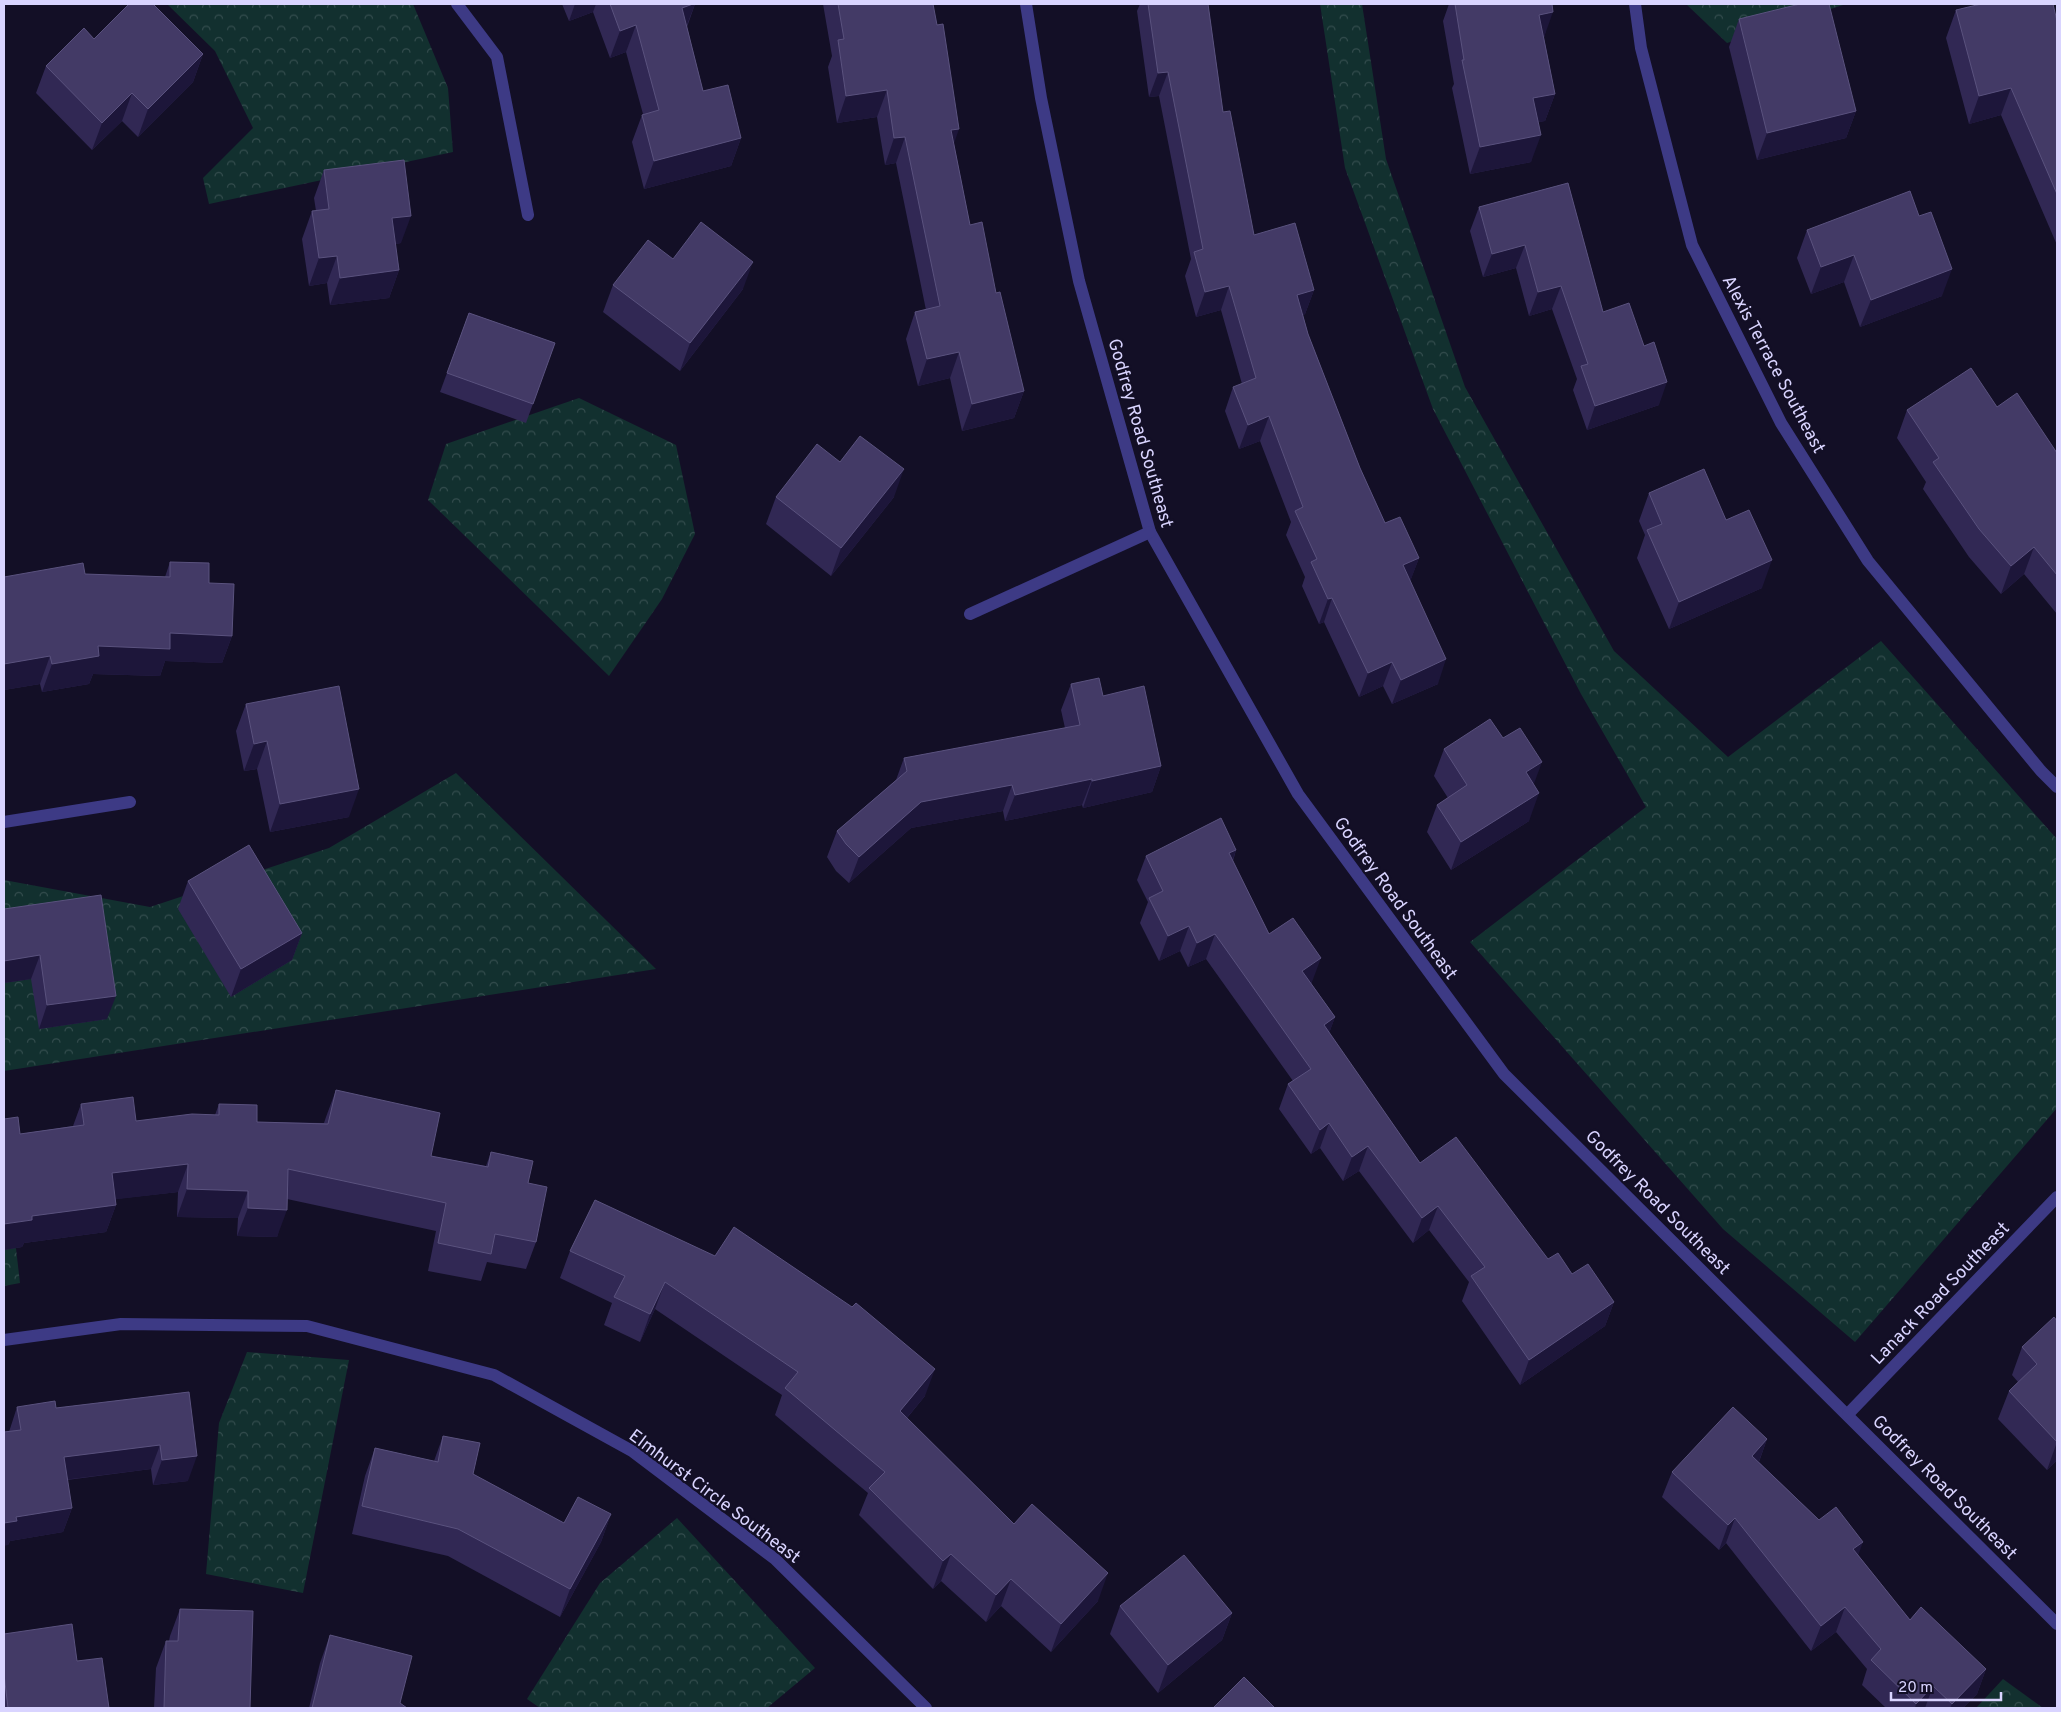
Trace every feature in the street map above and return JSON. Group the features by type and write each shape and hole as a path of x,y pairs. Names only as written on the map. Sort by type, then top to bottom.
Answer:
{"street":[{"path":"457,4 497,57 528,215"},
{"name":"Godfrey Road Southeast","path":"1026,4 1041,98 1079,281 1150,532 1298,794 1504,1074 1848,1414 2057,1624"},
{"name":"Alexis Terrace Southeast","path":"1634,4 1641,48 1692,245 1781,423 1868,561 2041,771 2057,787"},
{"path":"970,614 1150,532"},
{"path":"4,822 130,802"},
{"name":"Lanack Road Southeast","path":"1848,1414 2057,1197"},
{"name":"Elmhurst Circle Southeast","path":"4,1340 121,1324 307,1326 494,1375 632,1451 775,1559 926,1708"}],"green space":[{"path":"167,4 413,4 448,88 453,152 209,204 203,178 253,128 215,51"},
{"path":"1320,4 1362,4 1386,159 1465,387 1614,651 1728,757 1881,641 2057,839 2057,1108 1855,1342 1723,1229 1470,942 1646,807 1581,694 1433,409 1345,168"},
{"path":"1686,4 1846,4 1727,43"},
{"path":"579,398 676,445 695,534 662,599 609,676 428,500 446,444"},
{"path":"456,773 656,969 4,1071 4,880 150,907 329,848"},
{"path":"4,1144 20,1283 4,1286"},
{"path":"247,1352 349,1360 303,1593 206,1574 219,1423"},
{"path":"677,1518 815,1668 767,1708 540,1708 527,1699 600,1583"},
{"path":"2003,1679 2043,1708 1976,1708"}],"building":[{"path":"129,4 153,4 203,54 148,109 132,93 102,123 46,66 84,28 94,39"},
{"path":"610,4 693,4 682,8 703,91 728,85 741,138 654,161 642,115 659,110 636,25 620,31"},
{"path":"838,4 933,4 937,25 943,24 959,129 951,130 970,225 982,222 996,293 1000,292 1024,391 972,404 959,352 927,359 915,312 940,306 905,137 894,138 887,90 846,96 838,40 844,39"},
{"path":"1148,4 1208,4 1223,112 1230,111 1254,235 1295,223 1314,290 1297,295 1308,334 1360,468 1385,523 1400,517 1419,558 1403,565 1446,659 1401,680 1392,662 1368,673 1332,598 1328,599 1311,562 1317,559 1295,511 1303,507 1269,416 1248,425 1233,387 1256,378 1229,286 1205,292 1194,252 1203,249 1168,72 1158,73"},
{"path":"1455,4 1552,4 1553,12 1539,15 1555,94 1533,98 1541,135 1480,147 1462,60 1464,60"},
{"path":"1800,4 1829,4 1856,111 1767,133 1739,19"},
{"path":"1981,4 2053,4 2057,21 2057,194 2011,88 1979,96 1956,10"},
{"path":"404,160 411,216 392,218 399,270 340,278 337,256 319,258 312,211 329,209 324,170"},
{"path":"1568,183 1603,312 1629,303 1644,346 1654,342 1667,382 1595,406 1581,366 1588,364 1561,286 1538,292 1525,245 1492,254 1479,207"},
{"path":"1910,191 1919,216 1931,212 1952,269 1871,300 1854,255 1821,267 1807,230"},
{"path":"701,222 753,262 690,343 613,285 648,240 673,259"},
{"path":"469,313 555,343 533,404 447,373"},
{"path":"1971,368 1997,407 2017,393 2057,453 2057,575 2034,547 2011,566 1979,529 1933,462 1939,458 1907,410"},
{"path":"860,436 904,469 841,548 776,497 817,444 840,462"},
{"path":"1704,469 1726,520 1749,510 1772,560 1679,602 1647,530 1662,524 1649,493"},
{"path":"170,562 209,563 209,583 234,584 232,636 170,633 170,649 98,646 99,656 52,664 50,656 4,664 4,577 83,563 85,574 170,577"},
{"path":"1099,678 1103,696 1144,686 1161,766 1015,795 1012,785 921,802 859,857 846,844 837,831 907,771 904,758 1080,725 1071,684"},
{"path":"339,686 359,789 280,804 267,741 254,744 246,704"},
{"path":"1490,719 1503,738 1520,728 1542,762 1526,772 1539,793 1461,842 1437,805 1467,785 1444,749"},
{"path":"1221,818 1236,850 1229,853 1269,934 1293,918 1321,958 1302,971 1335,1017 1324,1025 1420,1163 1456,1137 1548,1259 1558,1253 1572,1274 1588,1264 1614,1302 1529,1360 1471,1276 1485,1267 1438,1206 1422,1218 1368,1146 1352,1157 1329,1123 1320,1130 1288,1084 1311,1069 1215,934 1197,943 1189,926 1168,936 1149,898 1163,891 1146,856"},
{"path":"249,845 302,933 241,969 188,881"},
{"path":"101,895 116,996 47,1005 40,955 4,961 4,909"},
{"path":"336,1090 440,1113 431,1156 488,1167 491,1152 533,1161 528,1183 547,1187 536,1242 495,1234 491,1254 438,1243 446,1203 288,1169 287,1210 248,1208 248,1191 187,1189 188,1164 112,1173 116,1205 32,1216 32,1220 4,1224 4,1119 18,1117 20,1134 84,1125 81,1104 133,1097 136,1121 192,1114 219,1115 219,1104 257,1105 257,1122 328,1124"},
{"path":"595,1200 715,1256 734,1227 852,1307 856,1303 935,1369 900,1411 1014,1524 1032,1504 1108,1573 1061,1624 1011,1579 996,1595 951,1554 943,1561 869,1488 885,1472 785,1388 798,1372 665,1282 650,1314 614,1297 625,1276 570,1251"},
{"path":"2054,1317 2057,1321 2057,1442 2009,1391 2037,1364 2022,1347"},
{"path":"189,1392 197,1456 162,1460 160,1445 64,1457 72,1508 16,1517 17,1521 4,1523 4,1432 21,1430 17,1407 55,1401 56,1408"},
{"path":"1733,1407 1767,1439 1752,1456 1819,1520 1836,1507 1863,1542 1853,1549 1910,1620 1921,1607 1986,1669 1952,1704 1933,1686 1916,1704 1871,1660 1881,1649 1845,1607 1821,1626 1735,1518 1728,1525 1672,1472"},
{"path":"443,1436 480,1443 473,1474 564,1523 578,1497 611,1514 570,1589 458,1529 362,1506 375,1448 438,1462"},
{"path":"1184,1555 1232,1613 1168,1665 1120,1606"},
{"path":"180,1609 253,1611 250,1708 164,1708 166,1641 178,1641"},
{"path":"72,1624 77,1661 102,1658 109,1708 8,1708 4,1674 4,1634"},
{"path":"330,1635 412,1656 400,1703 407,1708 312,1708"},
{"path":"1244,1677 1275,1708 1213,1708"}]}
